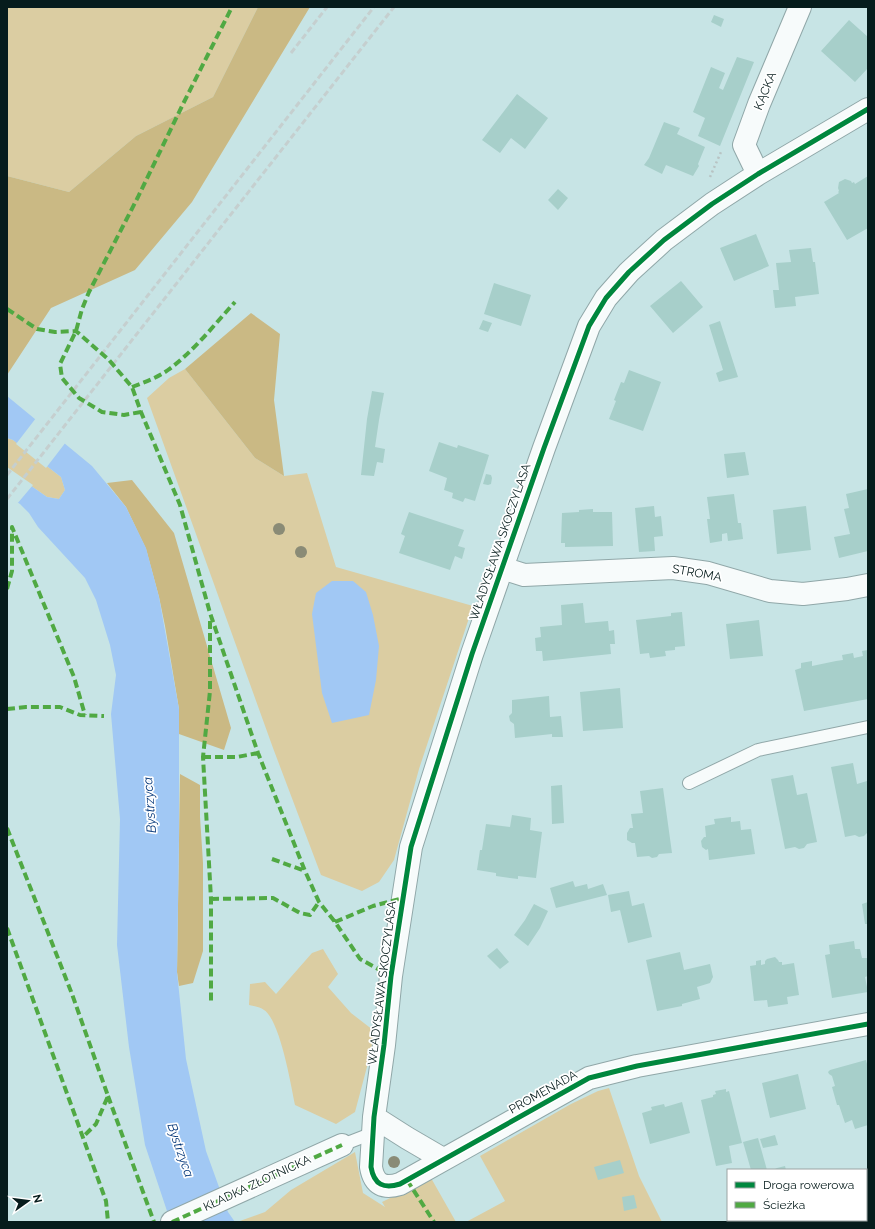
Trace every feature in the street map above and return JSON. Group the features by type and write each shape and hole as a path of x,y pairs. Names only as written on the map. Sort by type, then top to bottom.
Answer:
{"street":[{"name":"KĄCKA","path":"758,174 744,145 759,104 800,7"},
{"name":"WŁADYSŁAWA SKOCZYLASA","path":"374,1125 391,976 411,847 441,748 502,568 589,326 606,298 629,272 664,240 712,204 758,174 868,110"},
{"name":"STROMA","path":"502,568 524,575 673,568 708,573 770,591 803,594 868,585"},
{"name":"PROMENADA","path":"374,1125 371,1167 372,1173 378,1182 384,1186 392,1186 400,1184 589,1078 637,1066 868,1024"},
{"path":"374,1125 407,1138 443,1159"},
{"name":"KŁADKA ZŁOTNICKA","path":"172,1222 342,1145"}],"lane":[{"path":"689,783 758,750 868,727"},
{"path":"342,1145 374,1125"}],"shaded area":[{"path":"7,7 258,7 213,97 136,136 69,192 7,176"},
{"path":"258,7 310,7 192,202 135,270 51,308 7,375 7,176 69,192 136,136 213,97"},
{"path":"251,313 280,334 274,400 284,476 255,458 185,369"},
{"path":"185,369 255,458 284,476 307,473 336,567 473,606 419,769 394,860 379,882 362,891 321,875 273,748 147,398 169,378"},
{"path":"7,438 13,440 61,477 65,490 59,499 47,497 7,469"},
{"path":"132,480 174,533 231,728 224,750 179,734 179,709 165,626 146,549 126,507 107,483"},
{"path":"180,774 200,785 200,817 203,863 203,951 193,983 179,986 177,972"},
{"path":"323,949 338,974 328,987 351,1013 373,1030 372,1048 355,1112 336,1124 295,1105 288,1069 275,1026 270,1016 264,1010 259,1007 249,1005 250,984 265,982 276,994 312,953"},
{"path":"609,1088 639,1176 662,1222 466,1222 505,1201 480,1156 571,1104 598,1091"},
{"path":"355,1152 363,1193 385,1207 382,1202 431,1178 456,1222 237,1222 265,1212 291,1190"}],"water":[{"name":"Bystrzyca","path":"7,396 92,466 126,507 146,548 159,597 179,709 177,972 186,1059 206,1151 228,1212 235,1222 173,1222 167,1211 145,1145 129,1047 117,945 120,819 111,714 116,675 110,645 96,600 85,578 38,527 29,513 20,504 7,496 7,469 47,497 59,499 65,490 61,477 13,440 7,438"},
{"path":"332,581 353,581 366,592 373,615 379,646 376,680 369,715 332,723 322,693 312,614 316,593"}],"pier":[{"path":"36,418 66,442 46,468 16,444"},
{"path":"7,467 33,485 17,504 7,498"}],"building":[{"path":"714,15 724,19 721,27 711,22"},
{"path":"849,20 868,37 868,68 855,82 821,51"},
{"path":"737,57 754,62 720,146 698,136 705,118 693,112 711,67 725,73 719,88 723,90"},
{"path":"517,94 548,118 525,149 511,138 500,153 482,140"},
{"path":"664,122 680,128 677,134 705,147 698,164 699,166 693,176 666,165 662,174 644,165 649,158"},
{"path":"868,176 868,228 847,240 824,202 839,193 839,182 845,179 851,181 852,183 854,182 855,184"},
{"path":"558,189 568,198 558,210 548,200"},
{"path":"756,234 769,266 734,281 720,248"},
{"path":"811,248 813,262 815,262 819,294 795,297 796,306 775,308 773,290 779,290 776,263 791,262 789,250"},
{"path":"681,281 703,307 673,333 650,306"},
{"path":"494,283 531,295 521,326 484,314"},
{"path":"483,320 492,323 488,332 479,329"},
{"path":"720,321 738,377 719,382 716,373 723,370 709,325"},
{"path":"629,370 661,382 643,431 609,419 621,382 624,383"},
{"path":"372,391 384,393 375,447 385,449 383,463 377,462 374,476 361,475 367,419"},
{"path":"439,442 457,448 458,445 489,455 475,501 465,498 463,502 452,498 453,493 444,490 447,478 429,471"},
{"path":"745,452 749,475 727,478 724,454"},
{"path":"486,474 491,475 492,478 491,484 488,485 483,484"},
{"path":"868,489 868,551 839,558 834,537 850,534 844,509 849,508 846,494"},
{"path":"734,494 738,523 741,523 743,539 728,541 727,533 722,534 722,541 710,543 707,519 710,519 707,497"},
{"path":"654,506 655,517 661,516 663,536 654,537 655,551 639,552 635,508"},
{"path":"806,506 811,550 777,554 773,510"},
{"path":"593,509 593,512 612,512 613,546 565,547 565,543 561,543 562,513"},
{"path":"409,512 464,530 458,546 465,548 462,559 455,556 450,570 399,553 405,536 401,534"},
{"path":"583,603 585,623 608,621 609,631 614,630 615,644 610,644 611,654 543,661 542,651 536,651 535,638 541,637 540,627 562,625 561,605"},
{"path":"682,612 685,646 675,647 675,650 665,651 666,656 650,658 649,653 640,654 636,620 671,616 671,613"},
{"path":"759,620 763,656 730,659 726,624"},
{"path":"868,650 868,699 804,711 795,670 801,668 801,663 812,661 812,666 843,660 842,655 853,653 854,658 863,656 862,651"},
{"path":"620,688 623,728 583,731 580,692"},
{"path":"549,696 550,717 561,716 563,737 552,737 552,734 515,738 514,724 510,721 509,716 512,713 512,700"},
{"path":"853,763 857,784 867,781 868,785 868,832 864,836 859,837 855,835 845,837 831,767"},
{"path":"793,775 797,795 807,793 817,842 807,844 804,848 799,849 795,847 785,849 771,779"},
{"path":"562,785 564,823 552,824 551,786"},
{"path":"663,788 672,853 659,854 657,857 652,858 649,856 637,857 635,843 627,840 627,833 630,828 633,828 631,814 643,813 640,791"},
{"path":"512,815 531,818 530,830 542,832 536,878 518,876 518,879 496,876 496,873 477,870 486,824 510,827"},
{"path":"731,817 731,822 740,821 741,830 751,829 755,854 709,860 708,849 706,850 702,847 701,841 704,837 706,837 705,826 715,824 714,819"},
{"path":"573,881 575,887 587,884 588,889 603,884 607,895 556,908 550,888"},
{"path":"629,891 632,906 644,903 652,937 628,943 620,910 611,912 608,895"},
{"path":"868,902 868,924 865,924 862,904"},
{"path":"534,904 548,911 540,928 528,946 514,935"},
{"path":"854,941 855,949 860,949 862,958 867,958 868,976 865,977 868,992 832,998 825,955 830,954 829,945"},
{"path":"497,948 509,962 500,969 487,956"},
{"path":"680,952 684,970 710,964 713,977 710,983 697,987 700,999 682,1004 682,1006 657,1011 646,960"},
{"path":"775,957 779,962 782,962 782,965 794,963 799,995 787,997 788,1004 768,1007 767,1000 754,1001 750,966 756,965 756,961 761,960 761,965 765,964 767,959"},
{"path":"866,1060 868,1068 868,1125 855,1129 852,1120 845,1123 839,1105 837,1105 832,1087 835,1086 832,1076 828,1072 830,1070"},
{"path":"798,1074 806,1109 770,1118 762,1083"},
{"path":"726,1089 726,1092 729,1091 742,1143 729,1146 732,1163 716,1166 701,1100 713,1097 713,1095 716,1094 715,1091"},
{"path":"682,1102 690,1133 650,1144 642,1113 652,1110 651,1107 664,1104 665,1107"},
{"path":"775,1135 778,1145 763,1148 760,1139"},
{"path":"758,1138 767,1169 751,1169 743,1142"},
{"path":"620,1160 624,1173 598,1180 594,1167"},
{"path":"785,1166 786,1169 775,1169"},
{"path":"634,1195 637,1208 624,1211 622,1197"},
{"path":"844,1221 844,1222 833,1222"}],"railway":[{"path":"291,53 327,7"},
{"path":"7,475 374,7"},
{"path":"7,499 394,7"}],"marked path":[{"path":"141,412 124,415 102,412 79,398 62,378 60,364 76,331 82,309 89,292 232,7"},
{"path":"132,387 151,380 177,363 203,338 235,302"},
{"path":"7,309 37,329 55,332 76,331 109,360 132,387 180,505 210,613 258,753 305,871 319,902 335,922 360,959 391,976"},
{"path":"7,589 12,571 12,527 74,677 85,715"},
{"path":"210,621 210,691 203,757 211,899 211,1002"},
{"path":"7,709 26,707 60,707 80,715 104,716"},
{"path":"203,757 237,757 258,753"},
{"path":"7,828 72,994 108,1096 96,1124 83,1137"},
{"path":"272,859 305,871"},
{"path":"211,899 273,898 300,913 310,915 319,902"},
{"path":"335,922 373,906 403,898"},
{"path":"7,928 106,1201 108,1222"},
{"path":"108,1096 154,1222"},
{"path":"172,1222 342,1145"},
{"path":"407,1180 434,1222"}],"cycle path":[{"path":"868,109 758,174 712,204 664,240 629,272 606,298 589,326 544,448 472,654 411,847 391,976 384,1045 374,1117 371,1167 372,1173 377,1182 385,1186 400,1184 589,1078 637,1066 868,1024"}]}
